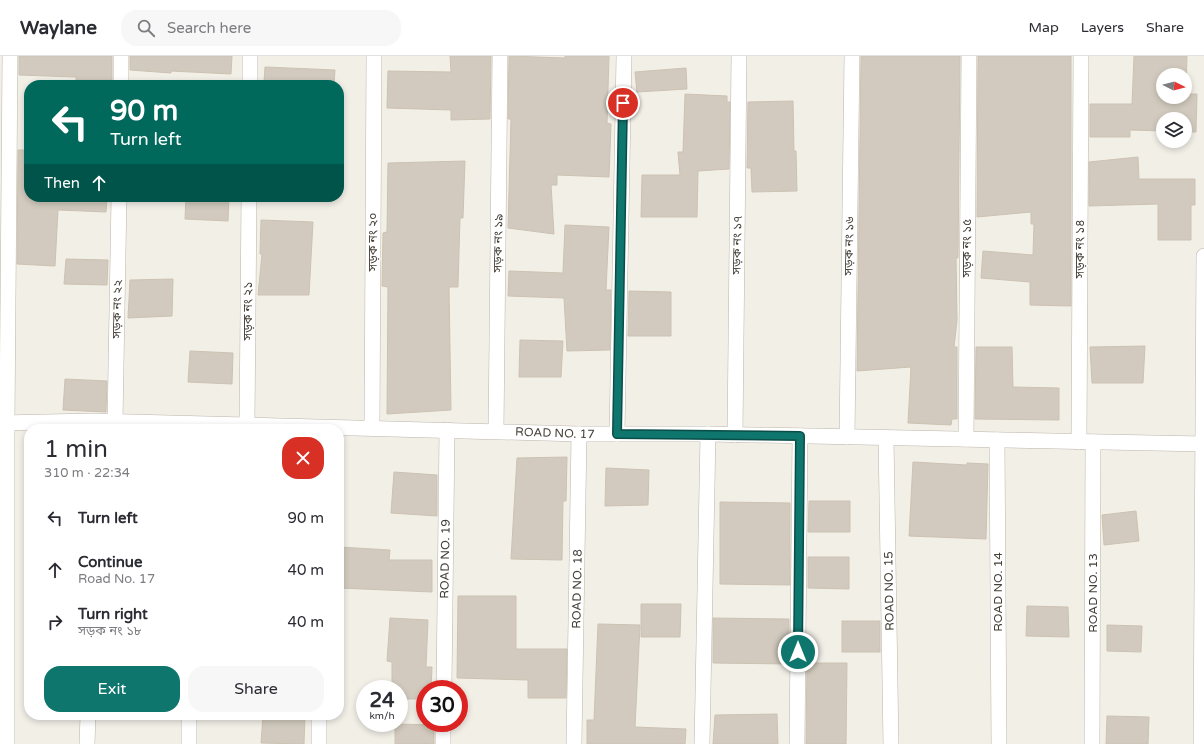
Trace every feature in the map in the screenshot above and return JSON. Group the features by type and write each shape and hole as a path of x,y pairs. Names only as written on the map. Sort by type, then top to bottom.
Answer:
{"street":[{"path":"8,744 4,423 10,56"},
{"path":"121,56 121,80"},
{"path":"250,56 250,80"},
{"name":"সড়ক নং ২০","path":"372,428 374,56"},
{"name":"সড়ক নং ১৯","path":"496,431 500,56"},
{"path":"617,434 624,56"},
{"name":"সড়ক নং ১৭","path":"735,435 739,56"},
{"name":"সড়ক নং ১৬","path":"847,437 852,56"},
{"name":"সড়ক নং ১৫","path":"966,439 969,56"},
{"name":"সড়ক নং ১৪","path":"1081,56 1086,442"},
{"name":"সড়ক নং ২২","path":"115,422 119,202"},
{"name":"সড়ক নং ২১","path":"247,424 249,202"},
{"path":"1201,744 1204,256"},
{"name":"ROAD NO. 17","path":"100,424 115,422 155,424"},
{"name":"ROAD NO. 17","path":"4,423 48,424"},
{"name":"ROAD NO. 17","path":"344,428 579,434 708,434 1203,444"},
{"name":"ROAD NO. 19","path":"444,680 447,430"},
{"name":"ROAD NO. 18","path":"574,744 579,434"},
{"path":"702,744 708,434"},
{"path":"797,744 800,436"},
{"name":"ROAD NO. 15","path":"886,438 891,744"},
{"name":"ROAD NO. 14","path":"997,440 999,744"},
{"name":"ROAD NO. 13","path":"1086,442 1092,744"},
{"path":"87,744 88,720"},
{"path":"189,720 189,744"},
{"path":"319,720 319,744"},
{"path":"443,732 443,744"}],"building":[{"path":"19,56 112,56 112,80 76,80 76,77 19,75"},
{"path":"130,56 232,56 231,74 171,71 171,73 130,70"},
{"path":"450,56 491,56 490,119 451,120 451,110 387,108 388,71 451,72"},
{"path":"509,56 565,58 565,56 609,56 607,123 611,124 609,177 557,175 557,185 551,185 554,234 508,228 511,119 508,119"},
{"path":"861,56 960,56 958,258 956,258 957,320 954,347 957,347 957,419 952,419 951,425 908,423 911,367 857,371"},
{"path":"978,56 1071,56 1071,306 1030,305 1030,282 981,278 983,251 1033,255 1034,224 1031,224 1031,212 977,217"},
{"path":"1134,56 1187,56 1187,68 1156,68 1156,104 1192,104 1192,94 1197,94 1196,132 1192,132 1192,112 1156,112 1156,131 1130,130 1130,137 1090,137 1090,104 1132,104"},
{"path":"265,67 335,70 334,80 264,80"},
{"path":"686,68 687,89 637,92 635,72"},
{"path":"685,94 727,96 727,102 730,102 729,169 698,171 697,217 641,217 642,175 680,175 678,152 683,152"},
{"path":"793,101 794,151 796,151 797,191 752,192 751,168 747,168 748,102"},
{"path":"18,150 24,150 24,202 107,202 106,212 58,210 55,266 17,264"},
{"path":"1138,157 1139,179 1195,179 1195,205 1191,205 1191,240 1158,240 1158,204 1089,206 1089,162"},
{"path":"465,161 463,218 460,218 458,287 449,287 451,410 387,414 388,287 382,286 383,233 387,232 388,163"},
{"path":"186,202 229,202 228,221 185,219"},
{"path":"261,220 313,222 309,295 258,295 262,254 260,254"},
{"path":"565,225 609,227 606,290 611,290 610,350 567,351 564,298 508,296 509,271 563,273"},
{"path":"66,259 108,260 107,285 64,284"},
{"path":"173,279 172,316 128,318 130,280"},
{"path":"629,291 671,292 671,336 628,336"},
{"path":"520,340 563,341 561,377 519,377"},
{"path":"1145,346 1143,383 1092,383 1090,347"},
{"path":"976,347 1012,347 1013,387 1059,388 1059,420 975,419"},
{"path":"190,351 233,353 232,384 188,382"},
{"path":"65,379 107,381 106,412 63,410"},
{"path":"567,457 566,501 563,501 562,560 511,559 517,458"},
{"path":"913,462 967,465 967,463 988,464 986,539 909,536"},
{"path":"606,468 649,470 648,505 605,506"},
{"path":"394,472 437,475 437,516 391,513"},
{"path":"809,501 850,501 850,532 808,532"},
{"path":"720,502 790,503 790,585 720,584"},
{"path":"1136,511 1139,541 1104,545 1102,515"},
{"path":"344,547 390,550 389,560 432,560 432,592 344,588"},
{"path":"808,557 849,557 849,589 808,588"},
{"path":"458,596 516,596 516,649 567,649 566,698 528,698 528,680 457,678"},
{"path":"641,604 681,604 680,637 641,637"},
{"path":"1027,606 1068,607 1069,637 1026,636"},
{"path":"390,618 428,620 426,667 432,667 431,680 416,680 416,699 408,699 408,680 392,680 392,662 387,661"},
{"path":"713,618 789,619 789,664 713,663"},
{"path":"842,621 880,621 880,652 842,652"},
{"path":"598,624 640,625 635,727 686,729 685,744 587,744 587,720 594,720"},
{"path":"1107,625 1142,626 1141,652 1107,651"},
{"path":"807,663 847,663 846,744 806,744"},
{"path":"777,714 778,744 713,744 715,715"},
{"path":"1107,716 1149,717 1148,744 1106,744"},
{"path":"263,720 305,720 304,744 261,743"},
{"path":"408,724 416,725 416,732 434,732 434,744 395,744 395,732 408,732"}],"route":[{"path":"623,103 617,434 800,436 798,652"}]}
